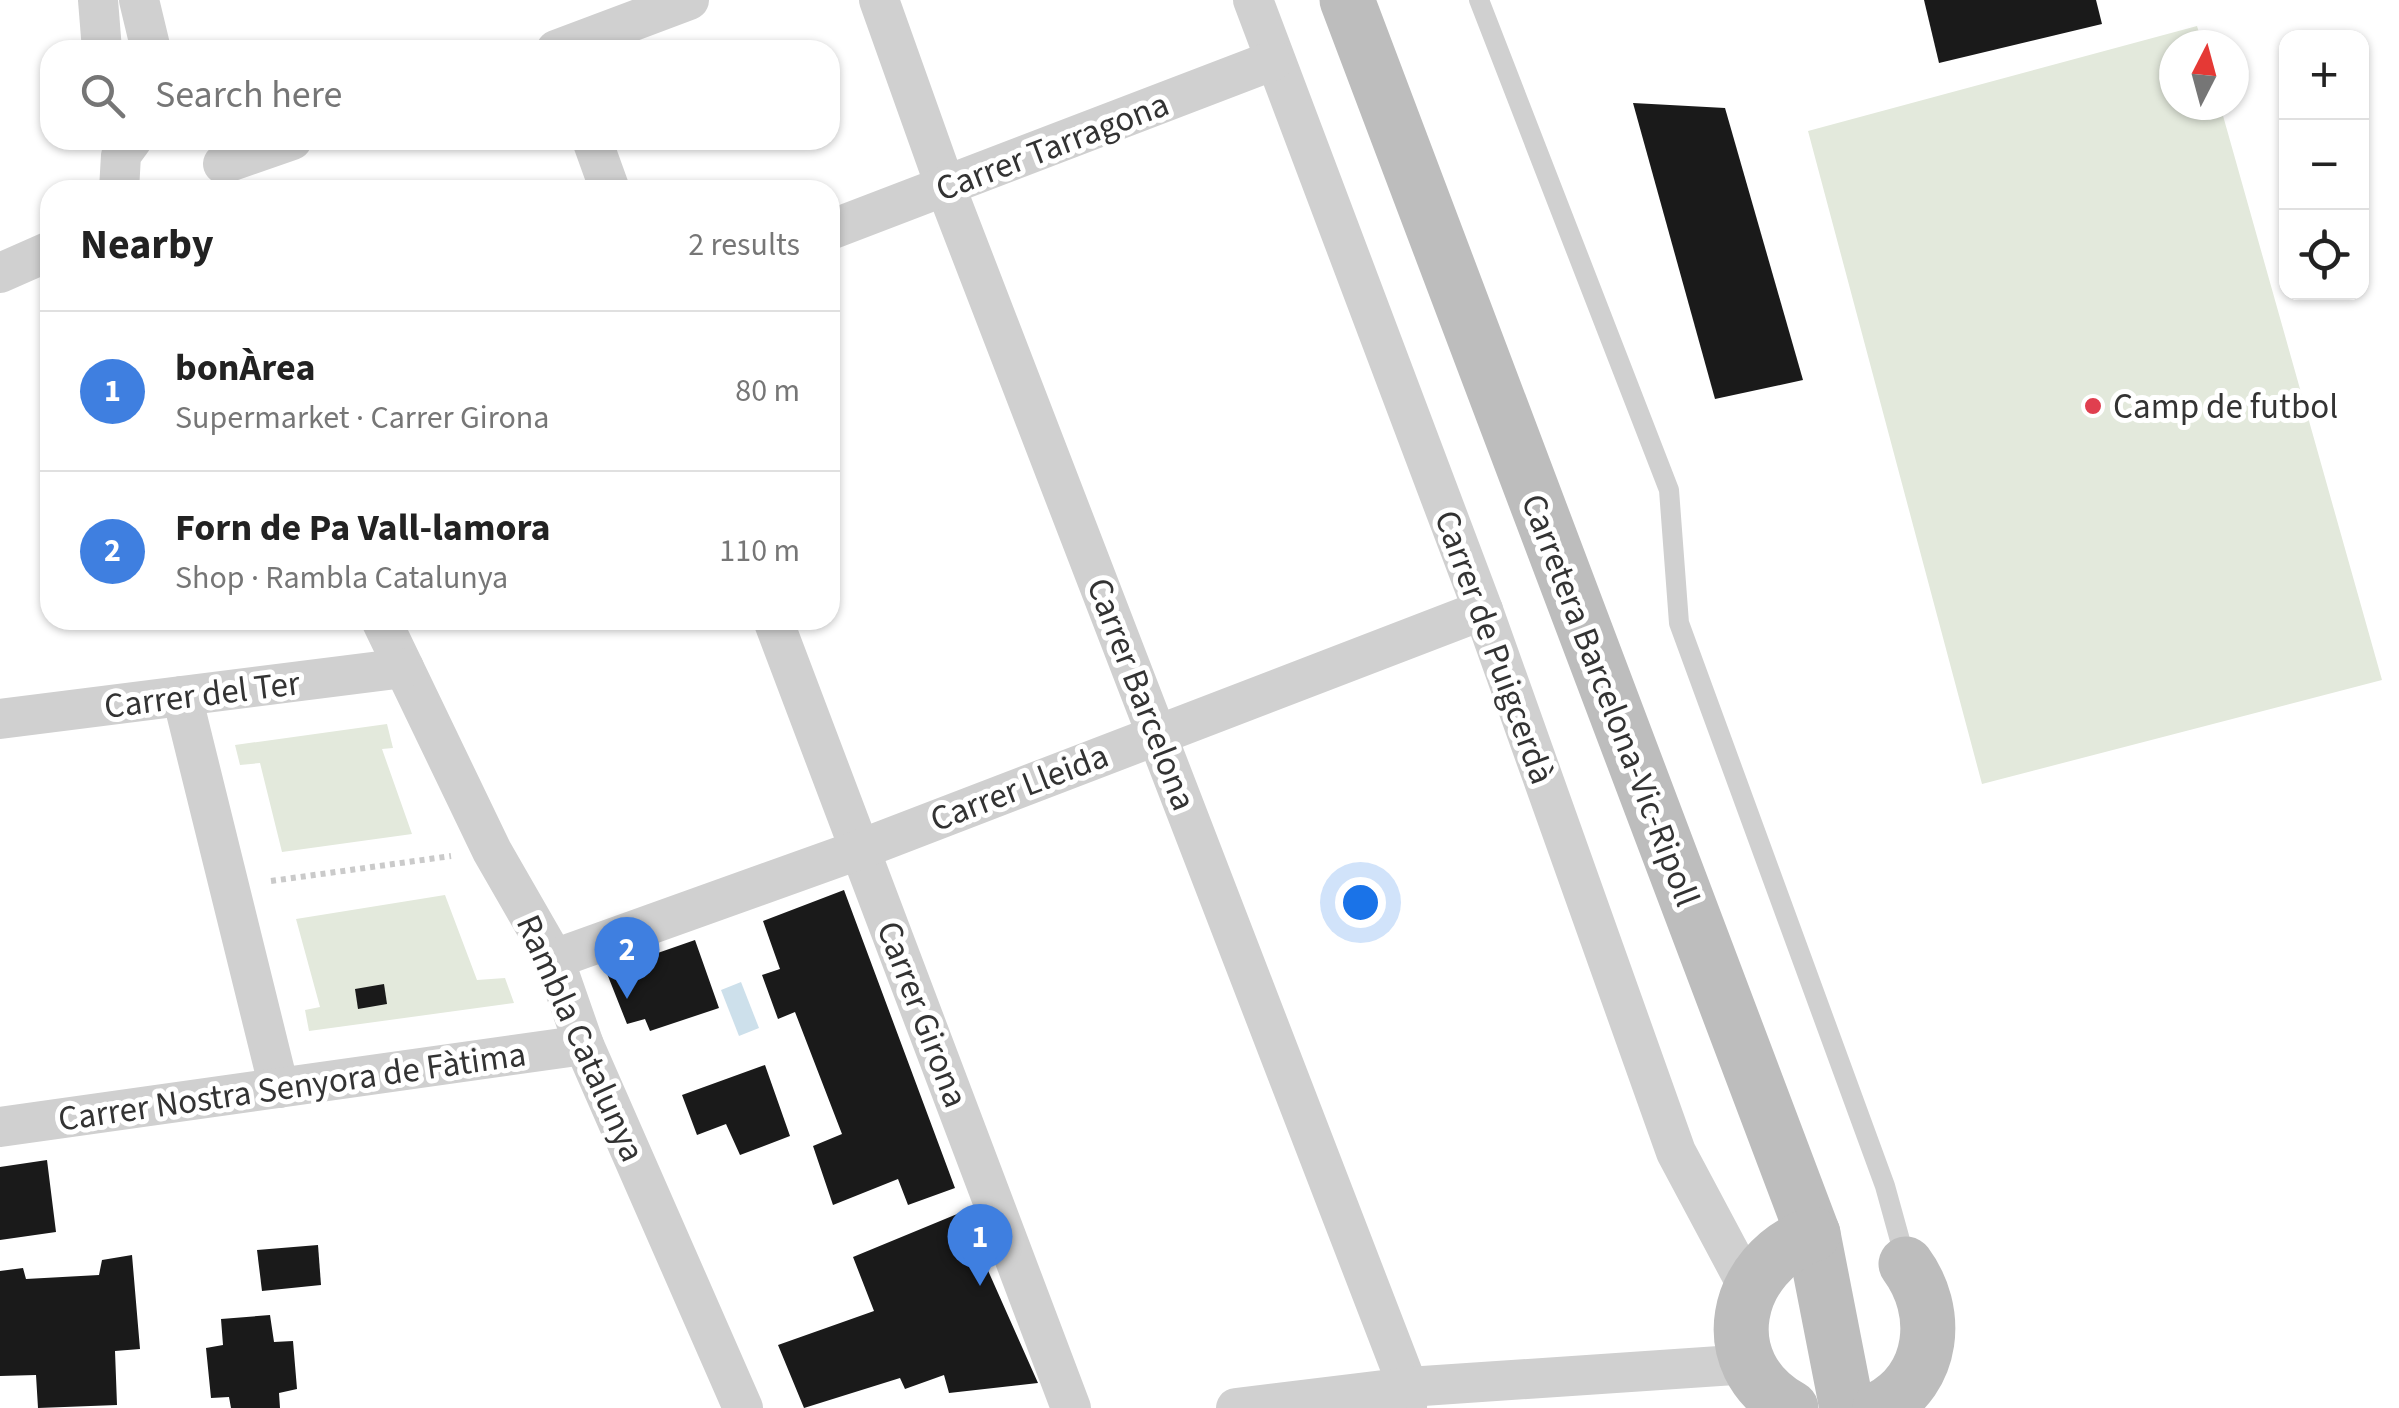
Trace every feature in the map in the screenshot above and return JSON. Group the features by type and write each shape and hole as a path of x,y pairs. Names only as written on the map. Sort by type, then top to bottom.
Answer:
{"street":[{"path":"98,0 101,40"},
{"path":"139,0 149,40"},
{"path":"584,40 689,0"},
{"name":"Carrer Barcelona","path":"880,0 946,188 1158,733 1408,1397"},
{"name":"Carrer de Puigcerdà","path":"1253,0 1483,610 1676,1152 1748,1288"},
{"name":"Carretera Barcelona-Vic-Ripoll","path":"1347,0 1814,1234 1847,1408"},
{"name":"Carrer Tarragona","path":"840,226 1274,60"},
{"path":"217,165 262,150"},
{"path":"596,150 606,180"},
{"path":"0,273 40,255"},
{"name":"Carrer Lleida","path":"554,960 861,849 1483,610"},
{"name":"Rambla Catalunya","path":"386,630 492,851 554,960 584,1045 744,1408"},
{"name":"Carrer Girona","path":"777,630 1071,1408"},
{"name":"Carrer del Ter","path":"0,719 404,668"},
{"path":"182,696 280,1088"},
{"name":"Carrer Nostra Senyora de Fàtima","path":"0,1127 584,1045"},
{"path":"1791,1408 1762,1384 1749,1364 1742,1338 1742,1313 1748,1288 1775,1254 1814,1234"},
{"path":"1906,1264 1928,1309 1910,1386"},
{"path":"1236,1408 1408,1397 1749,1364"}],"lane":[{"path":"1478,0 1668,490 1679,623 1886,1186 1906,1264"}],"path":[{"path":"230,887 492,851"}],"shaded area":[{"name":"Camp de futbol","path":"2159,36 2159,120 2224,120 2382,680 1982,784 1808,131"},
{"path":"387,724 393,748 382,749 412,834 282,852 260,763 240,765 235,745"},
{"path":"445,895 477,980 505,978 514,1003 309,1031 305,1010 320,1007 296,919"}],"water":[{"path":"741,982 759,1028 739,1036 721,990"}],"building":[{"path":"1924,0 2096,0 2102,24 1939,63"},
{"path":"1633,103 1725,108 1803,380 1715,399"},
{"path":"844,890 955,1188 908,1205 898,1179 833,1205 813,1146 842,1134 795,1012 778,1019 762,975 780,969 763,921"},
{"path":"695,940 719,1008 650,1031 645,1019 627,1024 606,971"},
{"path":"384,984 387,1004 358,1009 355,989"},
{"path":"765,1065 790,1136 740,1155 726,1124 697,1135 682,1095"},
{"path":"47,1160 56,1232 0,1240 0,1167"},
{"path":"962,1212 1038,1383 949,1393 944,1375 905,1389 900,1378 804,1408 778,1345 874,1311 853,1257"},
{"path":"318,1245 321,1285 262,1291 257,1250"},
{"path":"132,1255 140,1349 115,1351 117,1405 38,1408 36,1375 0,1376 0,1271 23,1268 26,1279 99,1275 102,1260"},
{"path":"270,1315 274,1342 293,1341 297,1389 279,1393 280,1408 231,1408 229,1397 211,1398 206,1348 223,1345 221,1319"}],"place":[{"name":"Camp de futbol","path":"2093,406"},
{"name":"Forn de Pa Vall-lamora","path":"627,999"},
{"name":"bonÀrea","path":"980,1286"}]}
